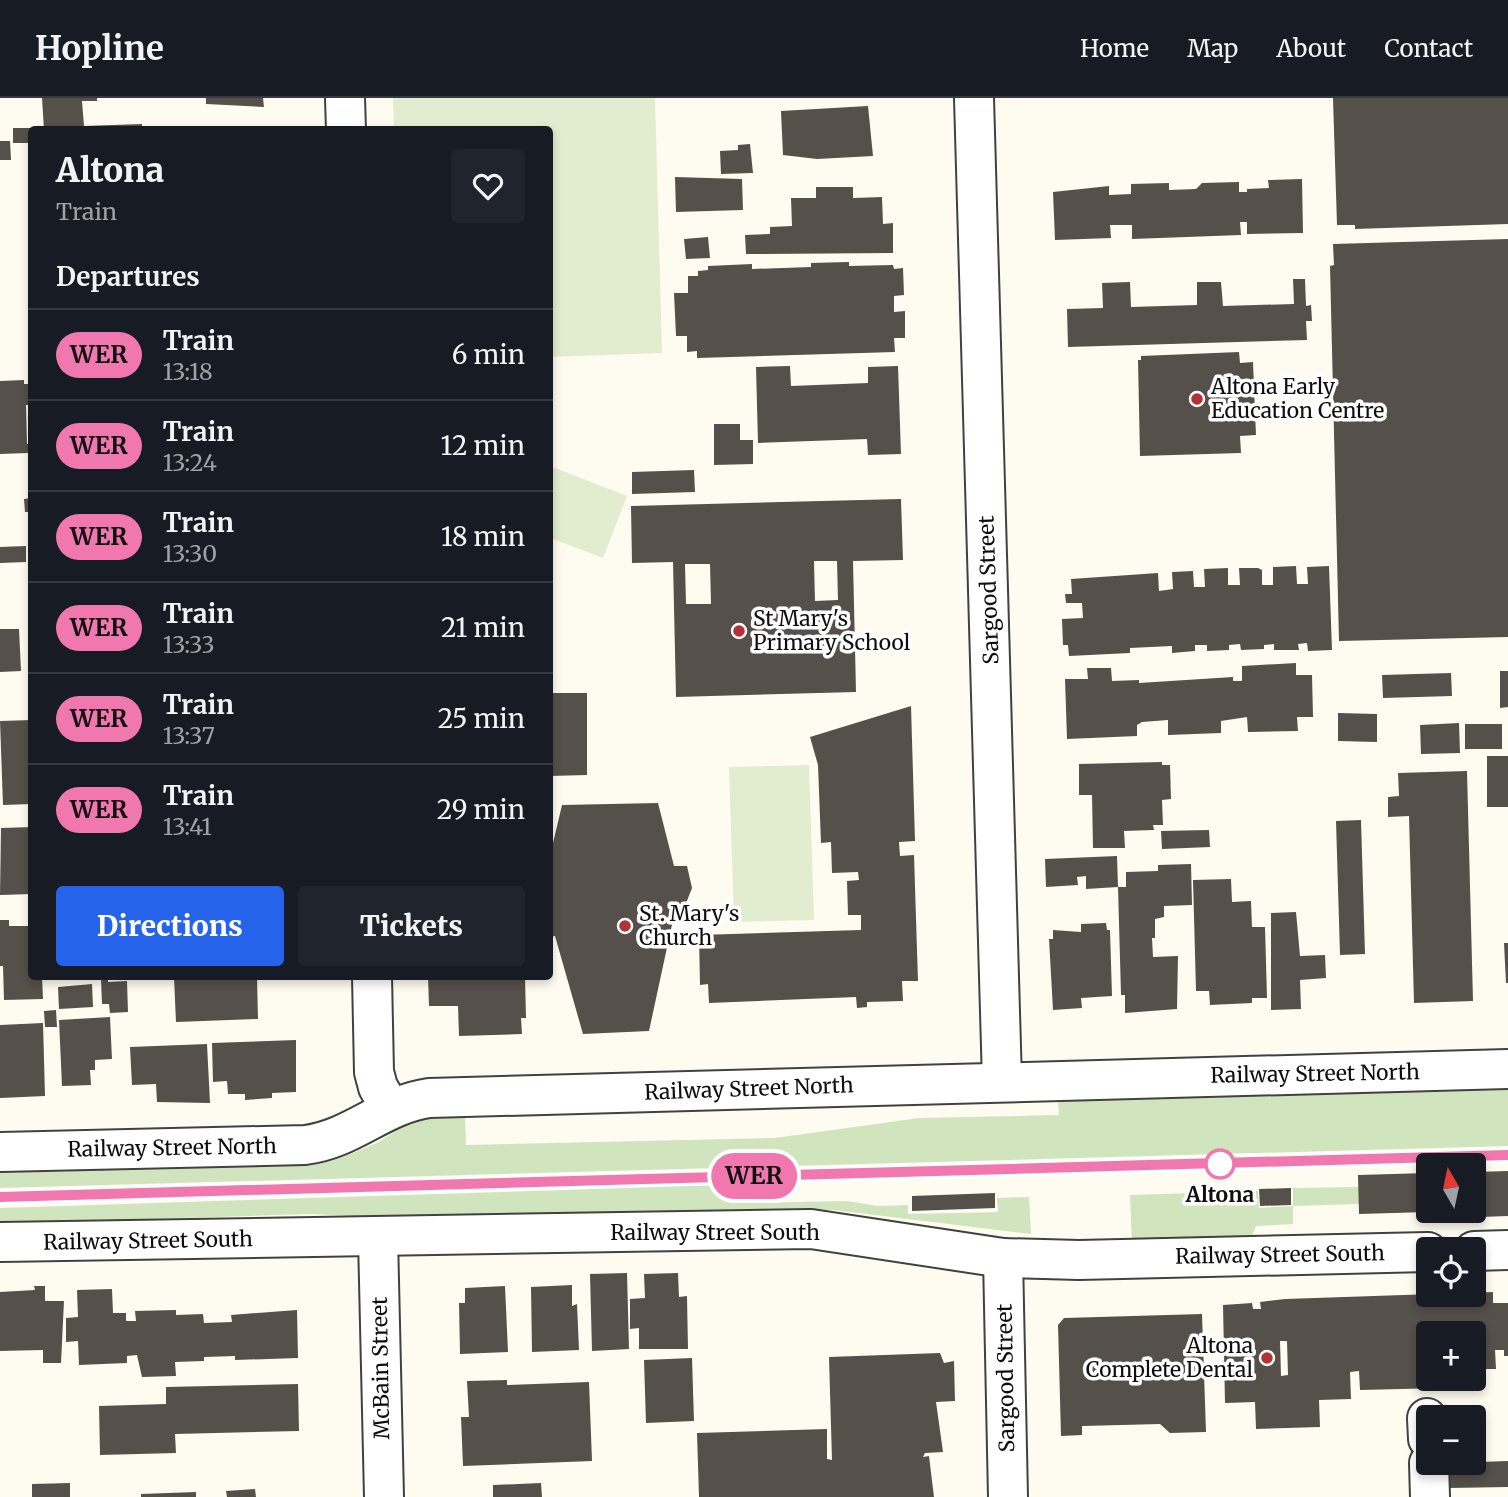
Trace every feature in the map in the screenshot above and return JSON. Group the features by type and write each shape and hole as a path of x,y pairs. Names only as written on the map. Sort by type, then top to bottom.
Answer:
{"street":[{"path":"345,98 346,126"},
{"name":"Sargood Street","path":"974,98 1003,1082"},
{"path":"372,980 374,1072 378,1087 390,1108"},
{"name":"Railway Street North","path":"0,1152 305,1145 345,1136 390,1108 429,1098 1508,1069"},
{"name":"Railway Street South","path":"0,1242 811,1229 1003,1258 1079,1260 1416,1252"},
{"name":"McBain Street","path":"378,1238 384,1497"},
{"path":"1486,1251 1508,1250"},
{"name":"Sargood Street","path":"1003,1258 1008,1497"},
{"path":"1429,1475 1430,1497"}],"green space":[{"path":"393,98 655,98 662,353 553,357 553,126 394,126"},
{"path":"553,467 627,496 603,558 553,539"},
{"path":"809,765 814,920 734,922 729,767"},
{"path":"1508,1086 1508,1146 0,1188 0,1168 326,1160 351,1154 379,1142 406,1124 421,1118 465,1115 466,1145 775,1138 919,1118 1059,1115 1058,1100"},
{"path":"749,1184 750,1203 847,1201 878,1206 908,1205 908,1214 998,1212 997,1198 1029,1197 1031,1234 834,1210 373,1217 310,1214 0,1224 0,1208"},
{"path":"1359,1187 1359,1204 1293,1206 1293,1188"},
{"path":"1258,1191 1259,1208 1293,1206 1293,1224 1256,1226 1251,1239 1132,1242 1130,1195"}],"building":[{"path":"42,98 97,98 97,101 82,101 84,126 44,126"},
{"path":"206,98 263,98 264,107 206,104"},
{"path":"1333,98 1508,98 1508,224 1355,229 1355,225 1337,225"},
{"path":"868,106 873,156 817,159 783,155 781,111"},
{"path":"142,124 142,126 84,126"},
{"path":"13,128 28,128 28,143 13,143"},
{"path":"0,141 10,141 11,160 0,160"},
{"path":"750,144 753,173 721,174 720,151 738,150 738,145"},
{"path":"675,177 742,179 743,210 676,212"},
{"path":"1302,179 1303,233 1247,234 1247,222 1240,222 1241,235 1132,239 1132,225 1110,225 1111,238 1055,240 1053,192 1109,186 1109,195 1131,194 1131,184 1169,183 1169,190 1196,189 1202,183 1239,182 1239,192 1247,192 1247,189 1269,188 1268,180"},
{"path":"816,187 853,187 853,198 882,197 883,224 893,223 893,253 746,254 745,235 770,234 770,227 792,226 791,198 816,198"},
{"path":"708,237 710,258 686,259 684,239"},
{"path":"1508,239 1508,637 1339,641 1330,266 1334,265 1333,244"},
{"path":"849,262 849,266 893,265 894,269 903,268 904,295 894,296 894,312 905,311 905,338 894,338 895,352 697,358 697,351 687,352 687,336 676,336 674,293 688,293 688,276 698,276 698,271 708,270 708,266 752,264 752,269 811,267 811,263"},
{"path":"1293,279 1305,279 1306,306 1311,305 1312,321 1306,321 1307,340 1068,347 1067,309 1103,308 1102,283 1130,282 1131,307 1197,305 1197,282 1221,282 1223,306 1294,304"},
{"name":"Altona Early Education Centre","path":"1239,352 1240,363 1253,362 1256,435 1240,436 1241,453 1140,456 1138,360 1141,360 1141,356"},
{"path":"790,366 791,386 868,383 868,367 898,366 901,454 868,455 867,439 758,443 756,367"},
{"path":"24,380 24,384 28,384 28,453 0,454 0,381"},
{"path":"714,424 740,424 740,440 753,440 753,464 714,465"},
{"path":"694,470 695,492 632,494 632,472"},
{"path":"28,498 28,512 25,512 24,499"},
{"path":"901,499 903,560 853,561 856,692 676,697 673,562 632,563 631,506","holes":["814,561 837,561 838,600 815,601","685,564 710,564 711,604 686,604"]},
{"path":"26,546 26,562 0,563 0,547"},
{"path":"1296,566 1297,584 1308,584 1307,567 1329,566 1332,650 1308,651 1307,643 1298,644 1299,650 1274,650 1274,644 1264,645 1264,649 1241,650 1240,644 1229,645 1229,650 1207,651 1207,645 1195,645 1195,651 1172,653 1172,646 1130,648 1130,653 1069,656 1068,645 1063,645 1062,619 1083,618 1082,603 1066,603 1065,594 1072,594 1071,579 1158,573 1159,591 1173,589 1172,572 1193,571 1194,587 1205,587 1204,569 1228,568 1228,585 1240,585 1239,568 1258,568 1262,570 1262,585 1273,585 1273,567"},
{"path":"0,629 19,629 21,671 0,672"},
{"path":"1296,663 1296,675 1312,675 1313,717 1297,717 1298,731 1248,732 1247,717 1221,721 1221,733 1168,735 1168,720 1142,722 1137,725 1137,736 1067,739 1065,679 1088,679 1087,668 1111,668 1112,681 1139,680 1139,683 1233,677 1233,681 1242,681 1242,666"},
{"path":"1500,671 1508,671 1508,707 1500,708"},
{"path":"1451,673 1452,696 1383,698 1382,675"},
{"path":"553,693 587,693 587,775 553,776"},
{"path":"911,706 915,841 899,842 900,856 914,855 918,981 902,981 903,1001 867,1002 867,1007 857,1008 856,997 709,1003 708,984 700,985 699,935 861,930 861,915 848,915 847,881 859,880 858,872 832,873 831,842 821,843 818,765 810,737"},
{"path":"1338,713 1377,714 1377,742 1338,741"},
{"path":"28,720 28,804 3,805 0,721"},
{"path":"1459,723 1460,753 1421,754 1420,725"},
{"path":"1465,724 1502,724 1502,749 1465,749"},
{"path":"1487,756 1508,756 1508,807 1487,807"},
{"path":"1162,762 1162,765 1170,765 1171,799 1162,800 1163,825 1153,825 1154,830 1124,831 1125,848 1093,848 1092,795 1079,795 1079,764"},
{"path":"1467,771 1473,1001 1414,1003 1409,816 1388,817 1388,797 1399,796 1398,773"},
{"path":"658,803 674,866 687,866 692,888 685,906 676,906 649,1031 583,1034 553,936 553,843 562,805"},
{"path":"1361,820 1365,954 1340,955 1336,821"},
{"path":"28,827 28,894 0,895 1,828"},
{"path":"1209,830 1210,847 1162,849 1161,831"},
{"path":"1117,856 1118,887 1086,889 1086,876 1077,877 1078,885 1046,887 1045,859"},
{"path":"1191,864 1192,905 1164,906 1164,917 1155,919 1155,938 1152,938 1153,957 1178,956 1177,1009 1125,1013 1125,995 1121,995 1118,887 1126,887 1126,872 1158,871 1158,865"},
{"path":"1231,879 1232,902 1251,901 1252,927 1265,927 1267,998 1252,998 1252,1003 1210,1005 1209,991 1196,991 1193,880"},
{"path":"1296,912 1300,956 1325,955 1326,978 1300,980 1301,1009 1271,1010 1271,913"},
{"path":"0,920 9,920 9,926 28,926 28,980 42,980 43,999 4,1000 3,966 0,966"},
{"path":"1106,923 1107,930 1110,930 1112,996 1081,998 1082,1008 1053,1010 1049,939 1053,939 1053,930 1081,932 1081,924"},
{"path":"1504,943 1508,943 1508,983 1506,983"},
{"path":"101,980 127,981 128,1012 110,1013 109,1004 102,1004"},
{"path":"174,980 257,980 258,1019 176,1022"},
{"path":"428,980 525,980 526,1018 521,1018 522,1034 459,1036 458,1006 429,1006"},
{"path":"92,984 93,1007 59,1009 58,987"},
{"path":"56,1010 57,1027 45,1027 44,1011"},
{"path":"110,1017 112,1059 95,1060 95,1070 90,1070 91,1085 62,1086 59,1020"},
{"path":"43,1023 45,1096 0,1098 0,1025"},
{"path":"296,1040 296,1092 272,1093 272,1098 245,1100 245,1094 228,1094 227,1081 213,1082 212,1043"},
{"path":"207,1044 210,1103 157,1102 156,1084 132,1085 130,1047"},
{"path":"1508,1171 1508,1216 1486,1217 1486,1172"},
{"path":"1416,1173 1416,1212 1359,1214 1358,1175"},
{"path":"1291,1188 1291,1205 1260,1206 1259,1189"},
{"path":"995,1193 995,1208 912,1211 912,1196"},
{"path":"627,1273 629,1349 592,1351 590,1274"},
{"path":"678,1273 679,1297 687,1296 688,1349 639,1349 639,1328 630,1329 630,1299 645,1298 644,1274"},
{"path":"572,1285 572,1306 577,1304 579,1350 532,1352 531,1287"},
{"path":"34,1286 45,1286 45,1301 64,1301 61,1363 43,1363 43,1350 0,1351 0,1292 35,1290"},
{"path":"505,1286 508,1352 460,1354 459,1303 465,1303 465,1288"},
{"path":"112,1289 113,1313 126,1313 126,1321 136,1321 135,1311 176,1310 176,1315 203,1314 204,1323 232,1322 231,1315 297,1310 298,1358 235,1360 235,1356 204,1357 204,1361 175,1362 176,1376 142,1377 137,1355 127,1356 127,1363 79,1365 78,1341 66,1342 66,1318 78,1317 77,1290"},
{"path":"1486,1292 1493,1292 1493,1303 1508,1303 1508,1356 1504,1356 1504,1350 1495,1350 1496,1369 1486,1369 1486,1321 1416,1321 1416,1389 1360,1390 1359,1371 1350,1372 1351,1399 1319,1400 1320,1427 1256,1429 1255,1402 1225,1403 1223,1305 1252,1303 1253,1309 1261,1309 1260,1302 1416,1295 1416,1307 1486,1307","holes":["1280,1341 1287,1341 1288,1375 1281,1376"]},
{"path":"1202,1314 1206,1432 1170,1433 1160,1424 1082,1426 1082,1435 1061,1436 1058,1325 1064,1318"},
{"path":"940,1353 944,1363 954,1361 955,1401 936,1402 943,1452 925,1453 923,1457 929,1456 934,1497 699,1497 697,1433 827,1429 827,1459 832,1460 829,1357"},
{"path":"692,1358 694,1421 646,1423 644,1360"},
{"path":"507,1380 507,1385 589,1382 592,1461 463,1466 461,1417 469,1417 467,1381"},
{"path":"298,1384 299,1431 175,1434 176,1453 100,1455 99,1406 166,1404 166,1387"},
{"path":"1508,1461 1508,1487 1449,1488 1448,1475 1486,1475 1486,1462"},
{"path":"70,1483 70,1497 32,1497 32,1484"},
{"path":"541,1483 542,1497 493,1497 493,1485"},
{"path":"255,1489 256,1497 227,1497 226,1491"},
{"path":"196,1492 196,1497 141,1497 141,1494"}],"railway":[{"path":"0,1197 1508,1155"}],"train":[{"name":"WER","path":"0,1197 1508,1155"}],"place":[{"name":"Altona Early Education Centre","path":"1197,399"},
{"name":"St Mary's Primary School","path":"739,631"},
{"name":"St. Mary's Church","path":"625,926"},
{"name":"Altona","path":"1220,1164"},
{"name":"Altona Complete Dental","path":"1267,1358"}]}
